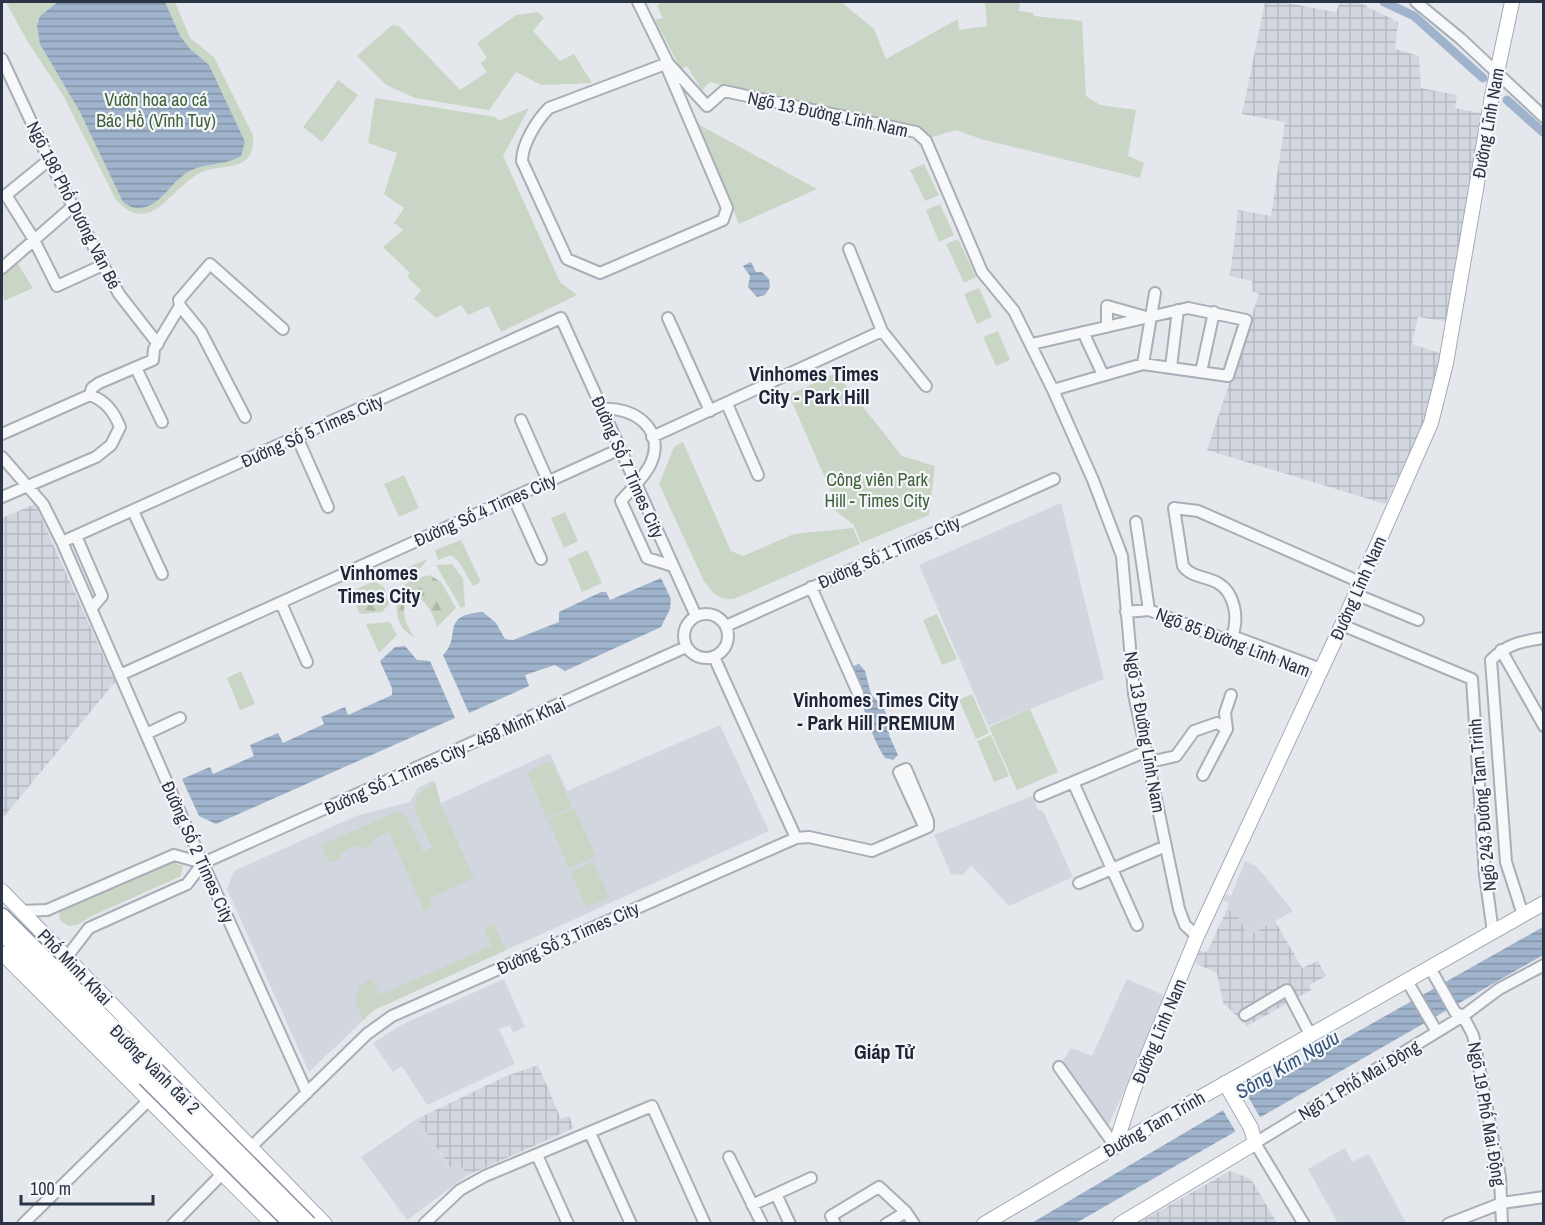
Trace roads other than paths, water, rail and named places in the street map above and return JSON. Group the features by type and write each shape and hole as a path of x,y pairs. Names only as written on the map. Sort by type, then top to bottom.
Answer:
{"highway":[{"name":"Đường Vành đai 2","path":"2,916 292,1224"},
{"path":"2,933 151,1074"},
{"name":"Đường Vành đai 2","path":"151,1074 309,1224"}],"main road":[{"name":"Đường Lĩnh Nam","path":"1115,1146 1133,1091 1197,936 1342,625 1435,411 1446,363 1497,74 1512,2"},
{"name":"Phố Minh Khai","path":"2,891 325,1224"},
{"name":"Đường Tam Trinh","path":"984,1224 1115,1146 1228,1088 1311,1036 1433,974 1493,932 1544,903"},
{"path":"3,957 273,1224"},
{"path":"1120,1224 1255,1143 1251,1128 1228,1088"},
{"path":"187,1137 213,1110"},
{"path":"223,1173 250,1148"}],"street":[{"path":"638,2 668,63 671,78 727,208 723,220 600,273 567,258 522,160 522,153 542,115 549,108 668,63"},
{"path":"1416,2 1461,39 1544,117"},
{"name":"Ngõ 198 Phố Dương Văn Bé","path":"2,59 72,207 103,265 119,294 158,344"},
{"name":"Ngõ 13 Đường Lĩnh Nam","path":"668,63 707,106 724,92 916,132 926,141 982,272 1014,311 1032,344 1093,480 1122,556 1134,694 1149,756 1179,909 1185,925 1197,936"},
{"path":"49,160 6,195 33,238 57,286 103,265"},
{"path":"2,268 33,238 72,207"},
{"path":"849,249 882,331 926,386"},
{"path":"245,417 201,332 180,306 179,300 210,264 283,328"},
{"path":"1143,364 1155,293"},
{"path":"90,395 92,388 99,383 153,360 158,344 180,306"},
{"path":"1107,327 1107,306 1149,318"},
{"path":"1032,344 1188,308 1246,320 1228,376 1143,364 1053,390"},
{"path":"1171,367 1178,310"},
{"path":"1201,372 1214,312"},
{"name":"Đường Số 7 Times City","path":"561,318 696,616"},
{"name":"Đường Số 5 Times City","path":"62,542 561,318"},
{"path":"668,318 710,411"},
{"path":"652,437 882,331"},
{"path":"1083,332 1103,375"},
{"path":"136,368 162,422"},
{"path":"2,434 90,395 100,399 114,414 120,428 111,445 96,457 2,497"},
{"path":"727,404 758,475"},
{"path":"602,409 616,408 631,411 643,421 652,437 652,461 645,473 621,501 647,558 673,566"},
{"path":"521,420 548,481"},
{"path":"297,437 328,507"},
{"name":"Đường Số 4 Times City","path":"120,675 620,449"},
{"name":"Đường Số 2 Times City","path":"2,457 43,504 62,542 307,1093"},
{"name":"Đường Số 1 Times City","path":"726,627 1054,479"},
{"path":"513,497 541,559"},
{"path":"1320,672 1232,636 1236,617 1234,603 1219,583 1188,572 1184,566 1174,508 1198,511 1418,620"},
{"path":"133,511 162,574"},
{"name":"Ngõ 85 Đường Lĩnh Nam","path":"1136,522 1149,610"},
{"path":"76,536 102,596 91,609"},
{"path":"811,587 858,693"},
{"path":"281,603 307,662"},
{"name":"Ngõ 85 Đường Lĩnh Nam","path":"1126,612 1149,610 1320,672"},
{"path":"713,615 726,627 726,644 714,657 698,657 686,647 684,632 690,620 696,616 713,615"},
{"name":"Ngõ 243 Đường Tam Trinh","path":"1342,625 1472,679 1485,875 1493,932"},
{"path":"1522,915 1506,862 1491,660 1501,650 1520,641 1544,638"},
{"name":"Đường Số 1 Times City - 458 Minh Khai","path":"66,958 89,928 187,884 203,863 686,647"},
{"path":"1501,650 1544,726"},
{"path":"714,657 796,838"},
{"path":"1203,775 1227,729 1225,713 1231,695"},
{"path":"146,734 180,718"},
{"path":"1040,796 1149,756 1176,756 1189,735 1197,728 1217,723 1227,729"},
{"path":"906,769 928,821 928,827 923,824 899,771 906,769"},
{"path":"1073,782 1137,925"},
{"name":"Đường Số 3 Times City","path":"250,1148 372,1029 392,1016 796,838 809,837 872,851 928,827"},
{"path":"1079,883 1166,846"},
{"path":"20,911 47,910 174,855 203,863"},
{"path":"1433,974 1453,1009 1463,1016 1499,989 1544,965"},
{"path":"1410,986 1434,1027"},
{"path":"1245,1015 1287,990 1311,1036"},
{"name":"Ngõ 1 Phố Mai Động","path":"1255,1143 1434,1027 1463,1016"},
{"name":"Ngõ 19 Phố Mai Động","path":"1463,1016 1473,1035 1478,1057 1500,1177 1502,1224"},
{"path":"1059,1068 1115,1146"},
{"path":"22,1224 149,1100"},
{"path":"424,1224 460,1190 505,1168 652,1106 705,1224"},
{"path":"590,1133 631,1224"},
{"path":"1255,1143 1304,1224"},
{"path":"537,1155 568,1224"},
{"path":"729,1157 762,1224"},
{"path":"173,1224 223,1173"},
{"path":"752,1205 811,1178"},
{"path":"835,1224 831,1216 879,1187 906,1212 914,1224"},
{"path":"776,1194 790,1224"},
{"path":"1448,1224 1502,1203 1544,1197"},
{"path":"886,1224 906,1212"}],"water":[{"name":"Vườn hoa ao cá Bác Hồ (Vĩnh Tuy)","path":"58,2 165,2 180,36 190,49 209,65 245,142 241,156 188,172 157,201 145,207 133,208 123,202 80,112 40,44 37,26 40,16"},
{"path":"751,262 756,272 762,272 769,279 770,287 765,295 757,297 748,287 750,276 743,266"},
{"path":"661,578 671,599 670,609 661,627 565,671 555,665 525,675 529,686 469,713 443,655 449,648 456,622 461,617 483,612 496,623 505,639 513,640 559,622 559,612 601,592 606,592 610,600"},
{"path":"405,646 417,660 430,661 455,718 216,824 199,816 182,779 210,767 213,774 254,756 250,745 278,733 283,743 324,724 321,717 345,707 348,715 392,695 392,688 380,661 395,647"},
{"path":"859,664 865,671 871,694 884,709 888,718 889,735 898,755 893,760 885,758 869,725 851,667"},
{"path":"1543,927 1543,955 1076,1223 1030,1224 1325,1050"}],"waterway":[{"path":"1384,2 1414,16 1483,78"},
{"path":"1507,100 1544,133"}],"district":[{"name":"Vinhomes Times City - Park Hill","path":"814,384"},
{"name":"Vinhomes Times City","path":"379,584"},
{"name":"Vinhomes Times City - Park Hill PREMIUM","path":"876,710"},
{"name":"Giáp Tử","path":"884,1051"}],"park label":[{"name":"Công viên Park Hill - Times City","path":"877,489"}],"water label":[{"name":"Sông Kim Ngưu","path":"1287,1064"}]}
